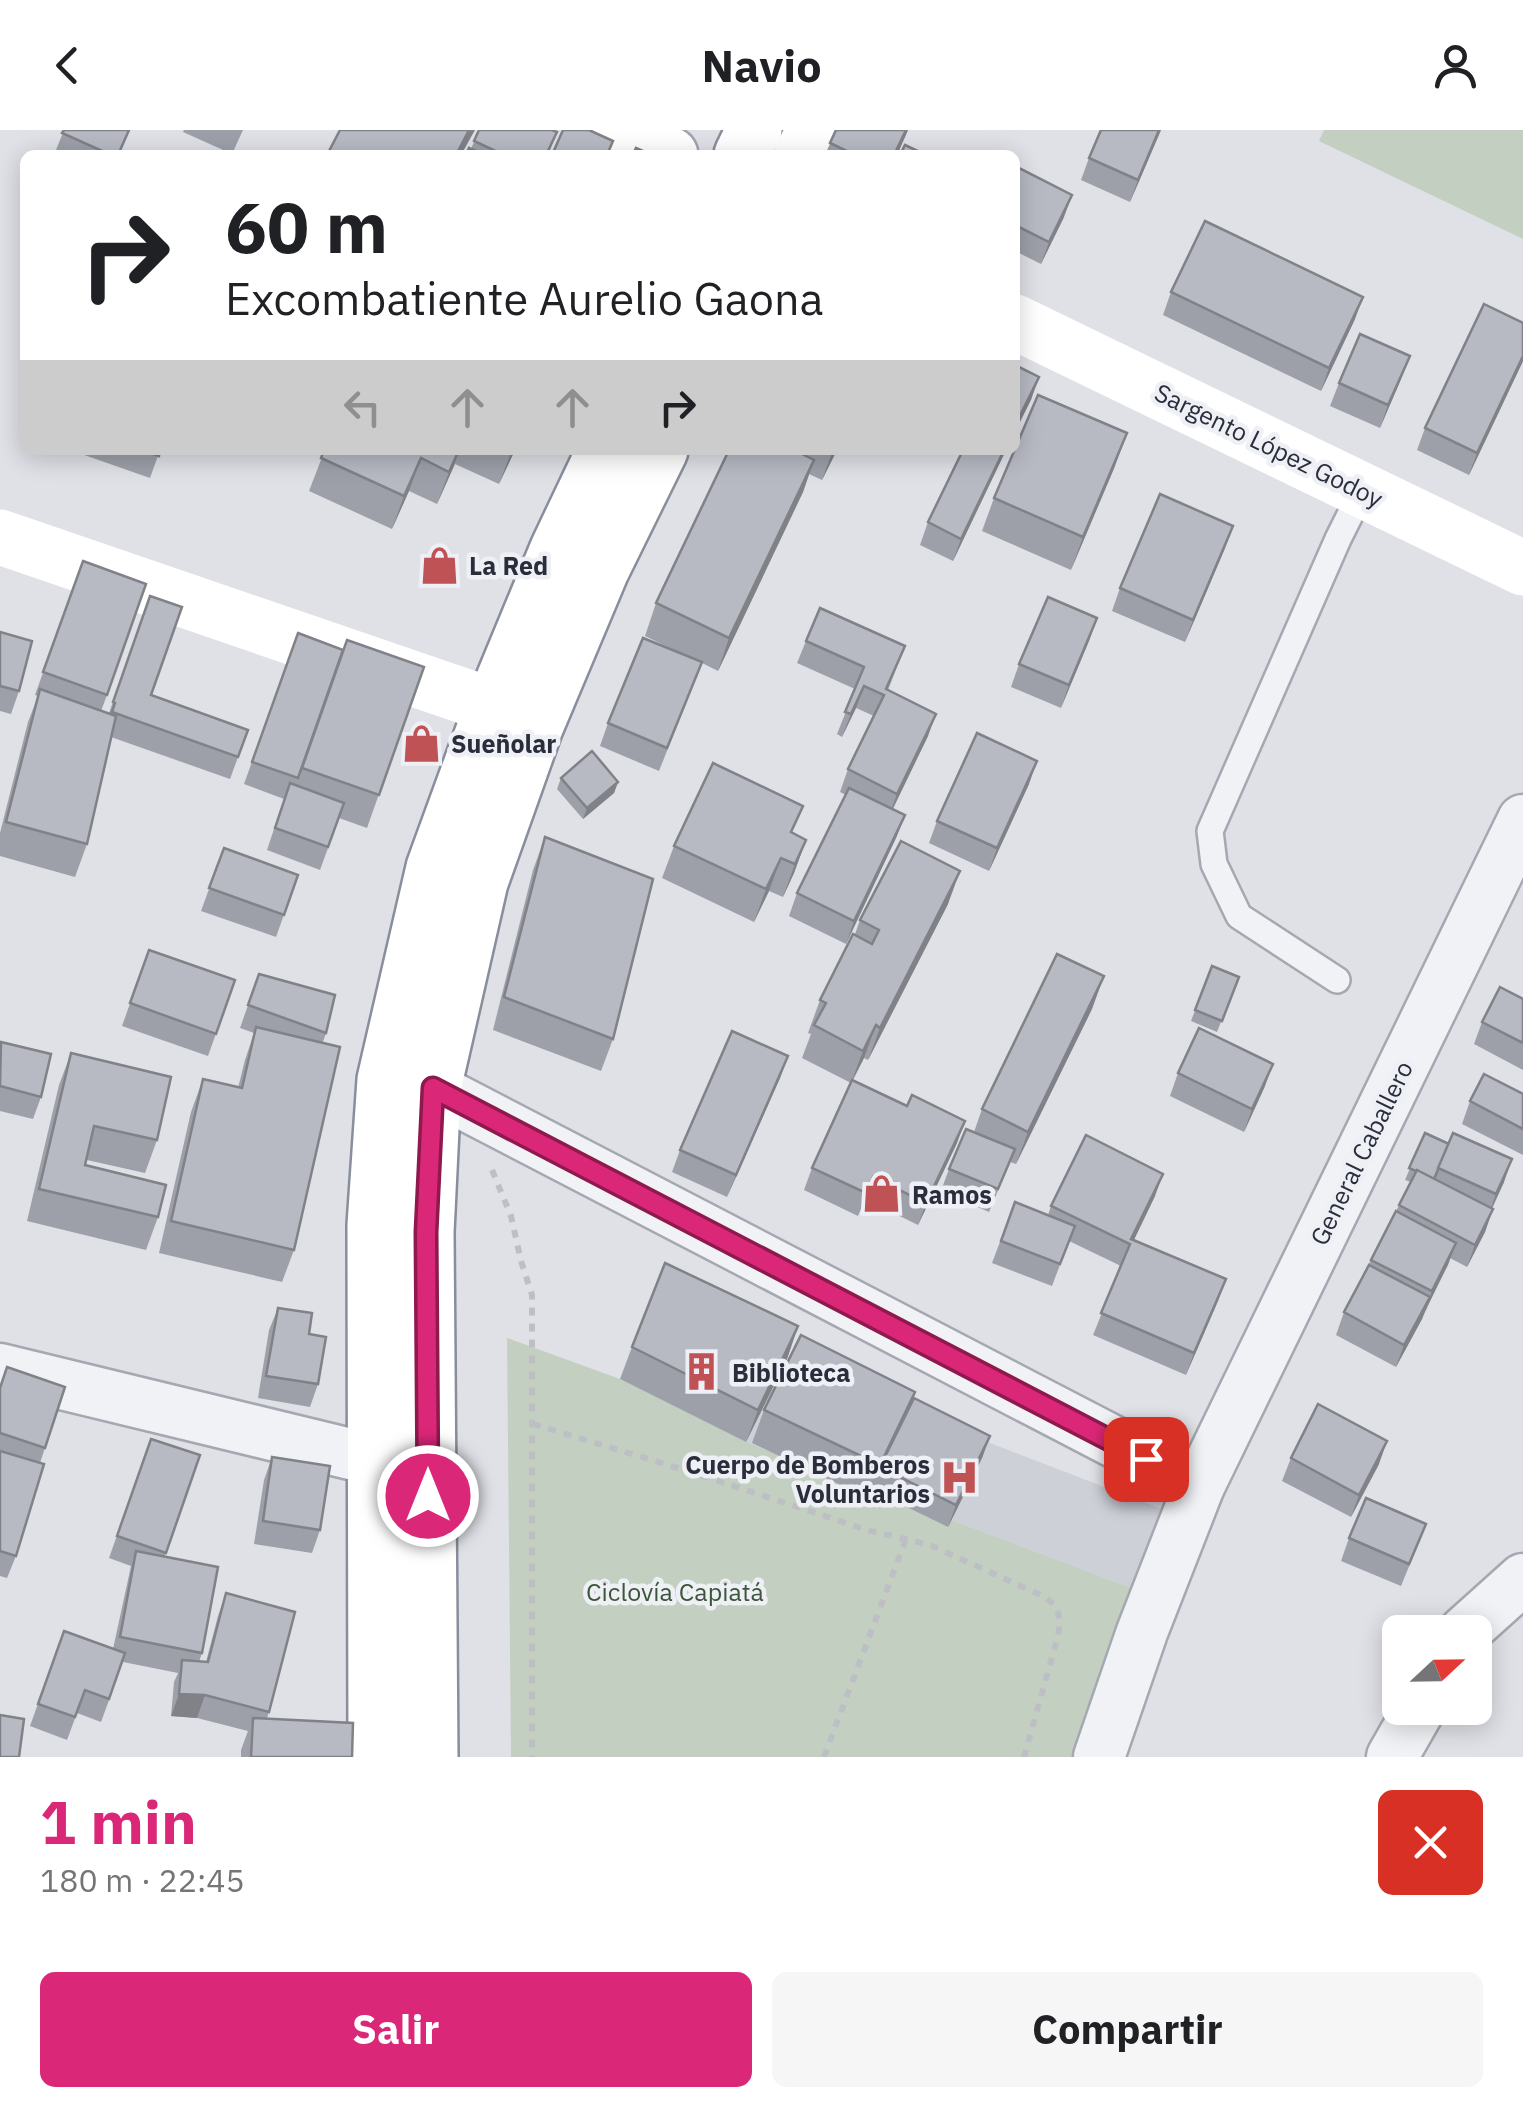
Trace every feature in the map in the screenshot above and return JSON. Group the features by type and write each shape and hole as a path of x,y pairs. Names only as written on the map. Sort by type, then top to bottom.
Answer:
{"main road":[{"path":"620,130 660,150"},
{"name":"Sargento López Godoy","path":"1020,324 1523,568"},
{"path":"376,1757 374,1224 385,1080 434,868 493,706 602,455"},
{"path":"430,1757 426,1232 455,1100 480,882 535,727 601,570 658,455"},
{"path":"0,537 493,706"}],"street":[{"name":"General Caballero","path":"1099,1757 1142,1632 1200,1486 1523,820"},
{"path":"455,1100 1200,1486"},
{"path":"0,1369 376,1460"},
{"path":"1483,1615 1523,1579"},
{"path":"1392,1757 1410,1725"}],"lane":[{"path":"1337,980 1238,916 1214,864 1210,831 1362,491"}],"path":[{"path":"455,1100 484,1146 510,1216 532,1294 532,1757"},
{"path":"533,1424 688,1470 867,1530 930,1545 1055,1604 1058,1636 1024,1757"},
{"path":"824,1757 906,1540"}],"shaded area":[{"name":"Cuerpo de Bomberos Voluntarios","path":"784,1364 1172,1513 1142,1592 746,1442"}],"green space":[{"path":"1324,130 1523,130 1523,239 1319,141"},
{"name":"Ciclovía Capiatá","path":"507,1338 620,1379 746,1442 1142,1592 1094,1757 511,1757"}],"building":[{"path":"129,130 120,150 100,150 62,133"},
{"path":"340,130 469,130 459,150 330,150"},
{"path":"479,130 557,132 548,150 493,150 474,141"},
{"path":"563,130 589,130 613,141 609,150 554,150"},
{"path":"836,130 906,130 896,150 845,150 830,143"},
{"path":"1101,130 1159,130 1138,180 1089,158"},
{"path":"1020,169 1072,195 1049,242 1020,228"},
{"path":"1205,221 1363,297 1329,368 1171,292"},
{"path":"1484,304 1523,323 1523,356 1477,453 1425,428"},
{"path":"1360,334 1410,356 1388,405 1339,383"},
{"path":"1020,368 1039,377 1020,416"},
{"path":"1038,395 1127,433 1083,537 994,498 1012,455 1020,455 1020,437"},
{"path":"457,455 449,472 421,458 404,496 321,458"},
{"path":"727,455 804,455 814,460 729,638 656,603"},
{"path":"961,455 1002,455 961,539 928,522"},
{"path":"1160,494 1233,526 1193,620 1120,588"},
{"path":"83,561 146,584 107,695 43,672"},
{"path":"150,596 182,607 151,695 248,730 238,757 112,712"},
{"path":"1048,597 1097,618 1069,685 1019,664"},
{"path":"820,608 905,646 886,689 936,714 897,794 848,769 884,695 864,686 851,714 845,712 864,667 806,641"},
{"path":"0,632 32,641 19,691 0,686"},
{"path":"298,633 343,650 298,778 252,762"},
{"path":"643,638 702,662 667,748 608,723"},
{"path":"347,640 424,667 379,795 302,768"},
{"path":"40,689 116,716 87,844 6,822"},
{"path":"977,733 1037,761 997,848 937,821"},
{"path":"592,751 618,782 587,808 561,778"},
{"path":"713,763 803,806 791,832 806,840 795,864 781,858 766,889 674,846"},
{"path":"290,783 344,803 328,847 275,828"},
{"path":"849,788 905,815 854,921 797,893"},
{"path":"545,837 653,879 613,1039 504,997"},
{"path":"901,841 960,871 880,1028 876,1025 863,1051 814,1025 826,1003 820,1000 853,934 872,944 879,930 860,920"},
{"path":"224,848 298,875 284,915 209,888"},
{"path":"149,950 235,980 216,1034 130,1003"},
{"path":"1057,954 1104,976 1028,1132 982,1109"},
{"path":"1212,966 1239,977 1222,1021 1195,1010"},
{"path":"259,974 335,995 326,1033 248,1005"},
{"path":"1500,987 1523,999 1523,1043 1482,1022"},
{"path":"256,1027 340,1047 294,1250 171,1221 203,1079 242,1088"},
{"path":"1199,1028 1273,1064 1252,1109 1178,1073"},
{"path":"732,1031 788,1056 736,1175 680,1150"},
{"path":"1,1042 51,1054 41,1097 0,1086"},
{"path":"71,1053 171,1077 157,1140 94,1126 85,1165 166,1185 158,1217 39,1189"},
{"path":"1484,1074 1523,1094 1523,1129 1470,1101"},
{"path":"852,1080 907,1106 912,1095 965,1121 926,1203 873,1177 866,1193 812,1168"},
{"path":"966,1129 1015,1149 998,1189 949,1169"},
{"path":"1425,1133 1449,1144 1434,1179 1409,1168"},
{"path":"1453,1133 1512,1159 1496,1194 1438,1168"},
{"path":"1086,1135 1163,1174 1131,1239 1226,1279 1194,1353 1101,1313 1130,1244 1051,1206"},
{"path":"1417,1170 1493,1209 1475,1245 1399,1205"},
{"path":"1015,1202 1075,1226 1060,1264 1001,1241"},
{"path":"1396,1211 1456,1243 1432,1291 1371,1260"},
{"name":"Biblioteca","path":"665,1263 798,1326 758,1410 632,1347"},
{"path":"1369,1265 1430,1297 1404,1345 1344,1312"},
{"path":"278,1308 312,1313 309,1334 326,1337 318,1384 266,1376"},
{"path":"801,1335 915,1392 880,1465 764,1410"},
{"path":"7,1367 65,1387 45,1448 0,1433 0,1388"},
{"path":"914,1398 990,1436 956,1505 880,1467"},
{"path":"1318,1404 1387,1441 1359,1495 1291,1458"},
{"path":"151,1439 200,1455 166,1553 117,1536"},
{"path":"0,1451 44,1464 16,1556 0,1551"},
{"path":"272,1457 330,1466 320,1530 263,1521"},
{"path":"1366,1498 1426,1524 1409,1564 1349,1538"},
{"path":"136,1551 218,1567 202,1653 120,1637"},
{"path":"226,1593 295,1612 269,1712 205,1695 179,1694 182,1660 208,1662"},
{"path":"64,1631 125,1653 109,1699 85,1690 75,1717 38,1704"},
{"path":"0,1715 24,1719 19,1757 0,1757"},
{"path":"253,1718 353,1723 352,1757 251,1757"}],"place":[{"name":"La Red","path":"439,565"},
{"name":"Sueñolar","path":"421,743"},
{"name":"Ramos","path":"882,1194"},
{"name":"Biblioteca","path":"702,1372"},
{"name":"Cuerpo de Bomberos Voluntarios","path":"960,1478"}],"route":[{"path":"428,1496 426,1232 433,1088 1146,1459"}]}
